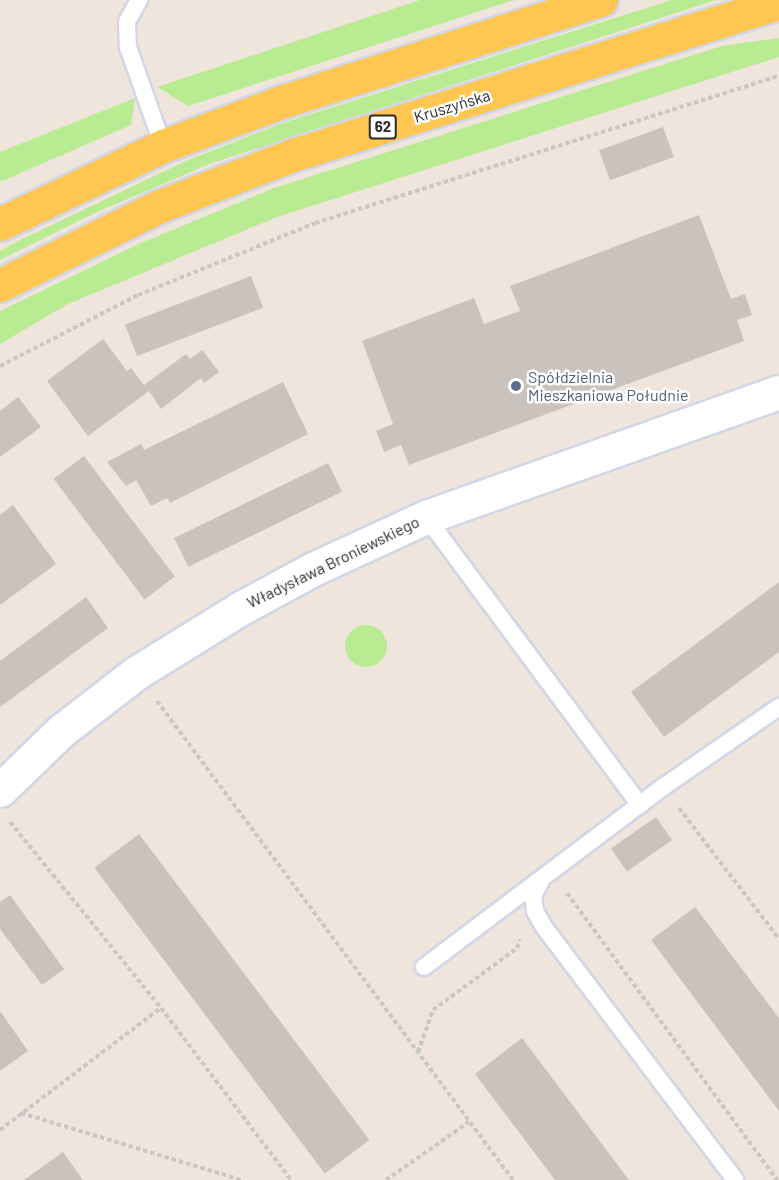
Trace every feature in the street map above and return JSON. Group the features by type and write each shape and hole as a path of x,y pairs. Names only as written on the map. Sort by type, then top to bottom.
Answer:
{"main road":[{"path":"0,225 163,146 281,102 601,0"},
{"name":"Kruszyńska","path":"0,285 160,206 293,155 779,3"}],"street":[{"name":"Władysława Broniewskiego","path":"3,803 61,731 136,673 278,587 426,517 779,392"}],"lane":[{"path":"139,0 127,22 128,47 163,146"},
{"path":"426,517 640,805"},
{"path":"424,967 663,787 779,706"},
{"path":"547,874 536,888 533,903 544,927 735,1180"}],"path":[{"path":"0,366 138,295 315,223 779,76"},
{"path":"136,673 513,1180"},
{"path":"663,787 779,939"},
{"path":"3,803 291,1180"},
{"path":"547,874 777,1180"},
{"path":"417,1053 433,1010 517,948 533,903"},
{"path":"0,1130 161,1008"},
{"path":"21,1113 242,1180"},
{"path":"386,1180 469,1122"}],"green space":[{"path":"420,0 514,0 188,106 157,87"},
{"path":"672,0 716,0 212,163 97,212 0,260 0,251 20,240 188,160 283,123"},
{"path":"779,38 779,57 277,217 68,304 0,344 0,311 141,243 274,188 722,46"},
{"path":"135,98 131,125 0,182 0,152"},
{"path":"366,625 374,626 381,631 386,638 386,654 381,661 374,666 366,667 358,666 351,661 346,654 345,646 346,638 351,631 358,626"}],"building":[{"path":"663,127 674,157 610,180 599,150"},
{"path":"699,215 731,299 745,294 752,315 737,320 744,341 409,465 401,445 384,452 376,431 393,424 362,341 474,298 484,324 520,311 510,286"},
{"path":"251,276 263,308 137,356 125,324"},
{"path":"103,339 127,371 131,368 144,385 186,354 190,359 202,350 219,372 204,383 201,378 161,409 149,391 88,436 47,381"},
{"path":"283,382 308,434 170,503 167,498 151,506 136,480 126,486 107,462 141,444 144,450"},
{"path":"18,397 41,427 0,457 0,411"},
{"path":"84,456 175,577 145,599 54,479"},
{"path":"328,463 342,492 188,567 174,538"},
{"path":"13,505 56,564 0,605 0,515"},
{"path":"779,582 779,652 664,737 631,692"},
{"path":"86,597 108,628 0,707 0,661"},
{"path":"656,817 672,840 627,871 611,849"},
{"path":"139,834 369,1140 325,1174 94,868"},
{"path":"10,895 64,969 42,985 0,929 0,902"},
{"path":"695,907 779,1018 779,1111 651,940"},
{"path":"0,1011 28,1051 0,1071"},
{"path":"522,1038 629,1180 555,1180 475,1074"},
{"path":"63,1152 83,1180 24,1180"}],"place":[{"name":"Spółdzielnia Mieszkaniowa Południe","path":"516,386"}]}
